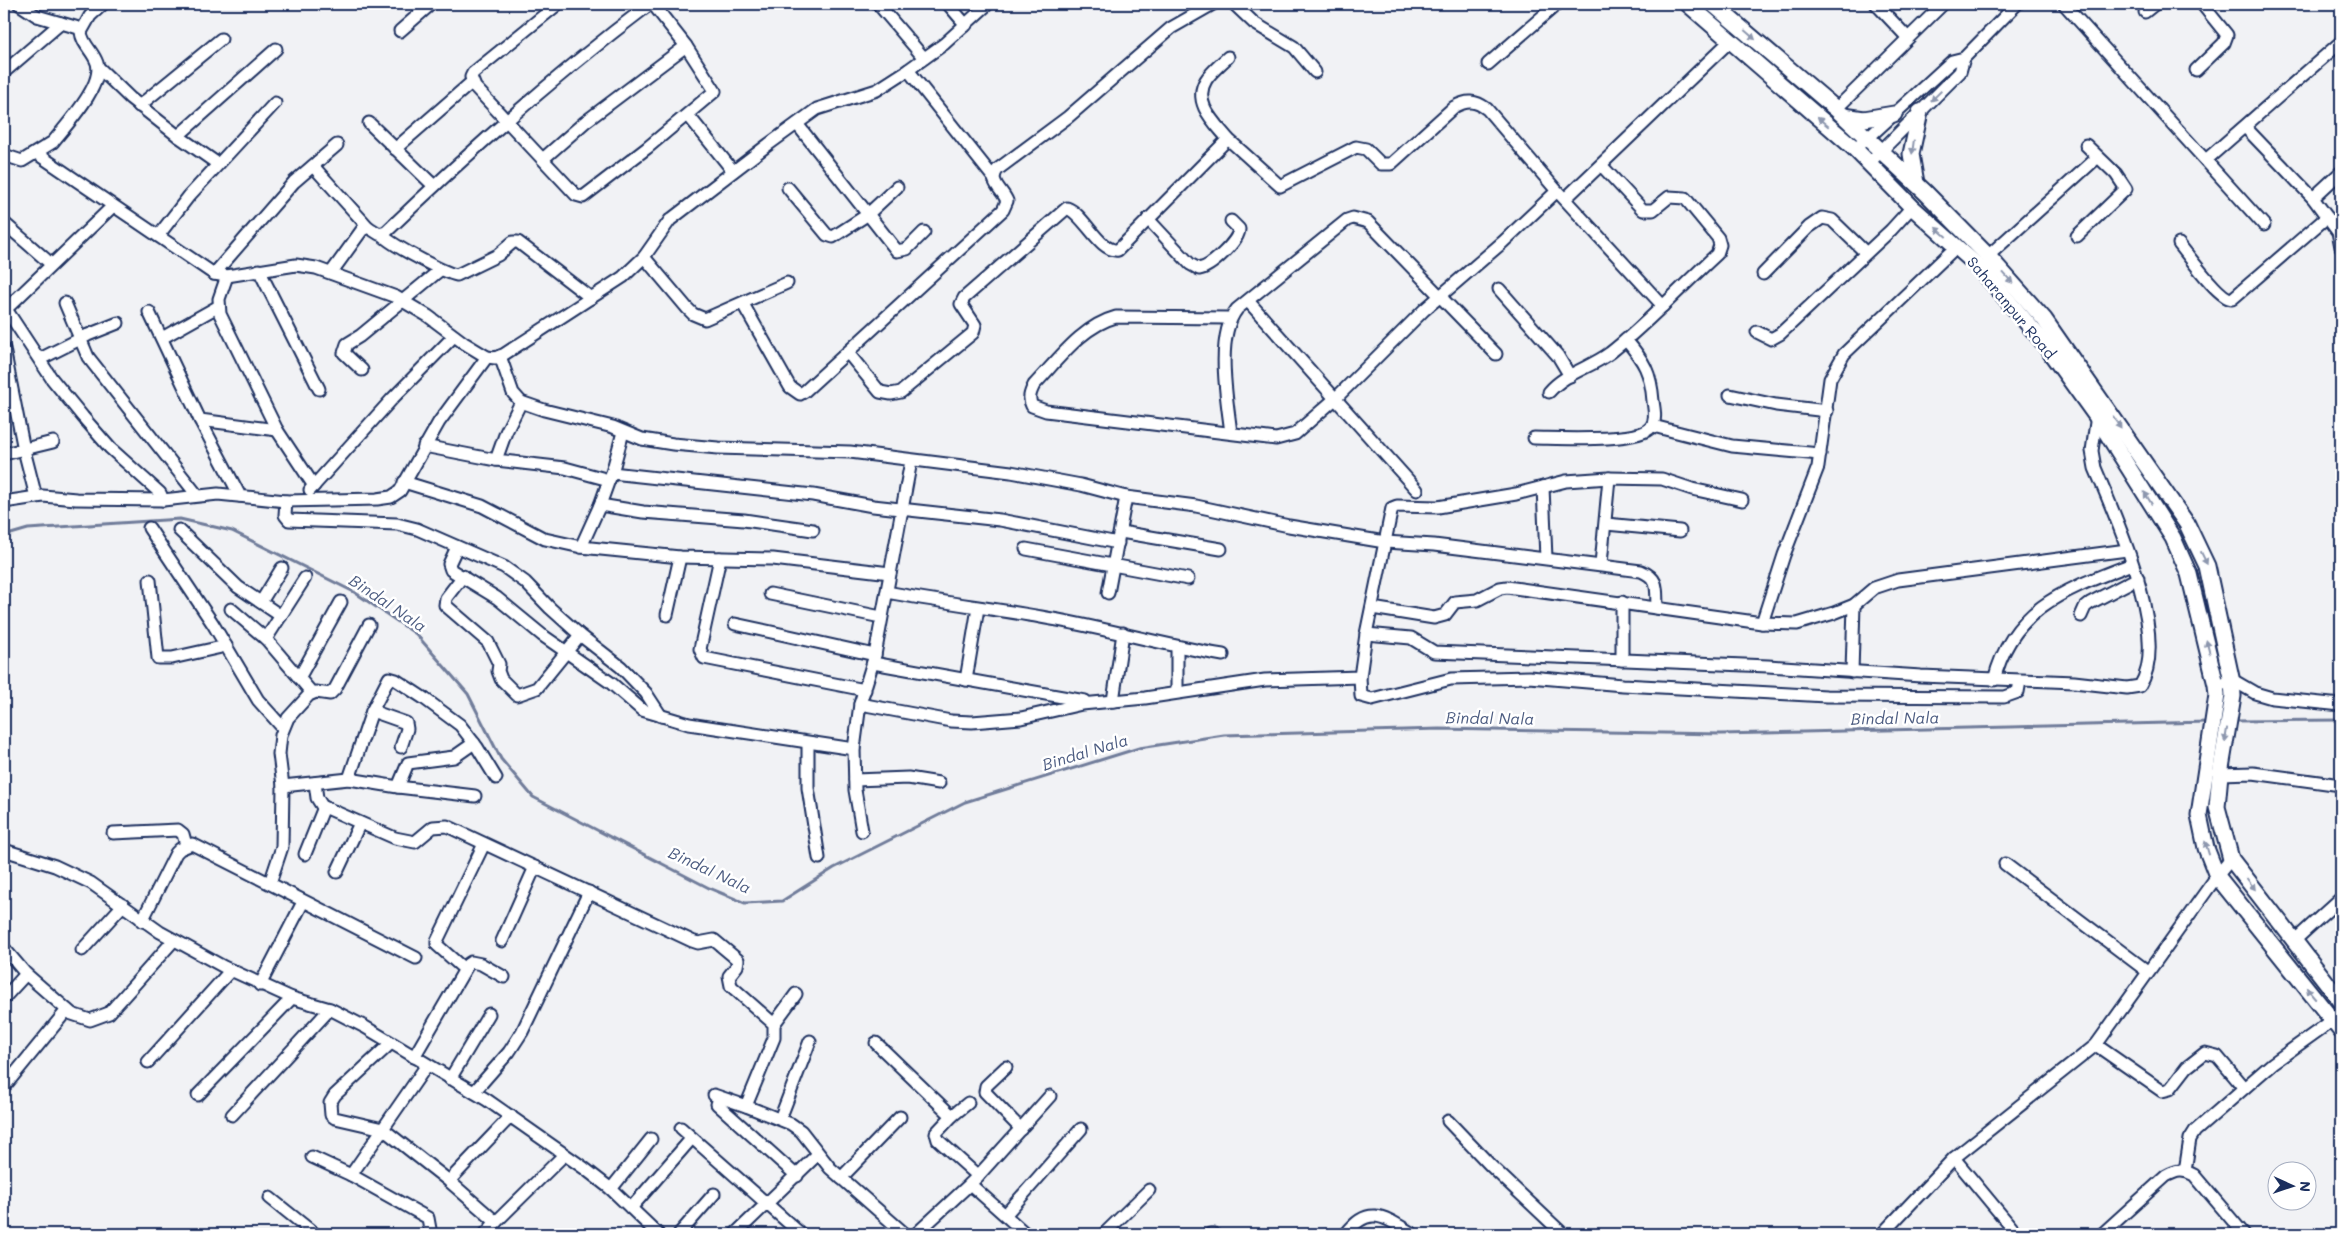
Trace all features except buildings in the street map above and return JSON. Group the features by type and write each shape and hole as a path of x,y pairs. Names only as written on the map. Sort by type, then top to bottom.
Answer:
{"main road":[{"name":"Saharanpur Road","path":"1688,4 1854,148 1912,207 1957,246 1999,289 2040,338 2096,416 2173,538 2189,574 2217,690"},
{"name":"Saharanpur Road","path":"1713,4 1840,113 1916,183 1988,256 2044,320 2102,400 2187,524 2207,566 2232,689"},
{"path":"1916,183 1911,154 1920,112"},
{"path":"1840,113 1878,118 1894,114"},
{"path":"2232,689 2213,773 2199,815 2206,848 2217,876 2337,1026"},
{"path":"2217,690 2213,773 2218,807 2231,859 2341,1001"}],"street":[{"path":"19,4 38,16 82,29"},
{"path":"103,4 90,16 82,29 83,38 98,67 139,106 218,164"},
{"path":"400,31 431,4"},
{"path":"395,150 472,82 473,73 558,4"},
{"path":"382,235 434,186 508,120 587,51 651,4 686,46 715,91 688,115 583,197 576,195 508,120 472,82"},
{"path":"878,4 924,58"},
{"path":"948,4 966,25"},
{"path":"36,153 214,274 227,276 305,265 374,287 402,300 486,357 500,356 623,277 644,257 670,220 796,124 817,110 878,90 924,58 966,25 988,4"},
{"path":"993,177 998,169 1068,117 1171,28 1213,4"},
{"path":"1234,4 1254,24 1294,47 1315,72"},
{"path":"1488,64 1557,4"},
{"path":"1876,4 1908,38"},
{"path":"1840,113 1908,38 1943,4"},
{"path":"1869,163 1960,72 1964,58 2018,4"},
{"path":"2064,4 2264,225"},
{"path":"2144,12 2155,4"},
{"path":"2196,70 2224,43 2227,35 2202,4"},
{"path":"4,72 61,23"},
{"path":"139,106 221,39"},
{"path":"1566,198 1602,166 1730,41"},
{"path":"2206,160 2341,42"},
{"path":"543,159 585,122 686,46"},
{"path":"178,136 276,49"},
{"path":"1228,57 1206,80 1202,92 1203,108 1228,139 1280,186 1356,147 1366,149 1381,164 1391,164 1454,107 1464,102 1473,101 1487,109 1557,190 1663,306"},
{"path":"1854,148 1867,139 1952,61 1964,58"},
{"path":"4,155 22,161 53,142 90,93 95,84 98,67"},
{"path":"744,304 781,374 796,392 800,394 848,353 1003,210 1007,201 994,182 993,177 908,70"},
{"path":"158,236 218,164 276,103"},
{"path":"688,115 733,171"},
{"path":"369,123 434,186"},
{"path":"796,124 897,251 907,249 924,232"},
{"path":"2245,127 2313,198 2338,232 2341,248"},
{"path":"848,353 880,392 891,394 901,392 973,333 975,324 961,304 964,298 1062,211 1067,208 1072,210 1106,247 1113,251 1121,248 1228,139"},
{"path":"214,274 294,182 336,145"},
{"path":"2077,236 2126,189 2116,174 2086,145"},
{"path":"1988,256 2098,157"},
{"path":"313,166 368,227 393,244 440,270 451,274 463,273 498,255 509,244 518,242 590,298"},
{"path":"1549,392 1557,382 1596,362 1626,340 1717,254 1720,245 1720,242 1685,198 1679,196 1670,197 1653,210 1642,210 1602,166"},
{"path":"2313,198 2341,172"},
{"path":"788,188 830,237 833,237 867,215 897,187"},
{"path":"1229,318 1116,317 1103,321 1078,339 1034,385 1030,392 1029,401 1032,406 1039,410 1276,439 1285,438 1295,434 1336,398 1440,296 1503,242 1557,190"},
{"path":"112,206 5,310 52,379 83,417 110,448 160,493 163,500"},
{"path":"1757,332 1771,339 1780,334 1865,252 1891,230 1912,207"},
{"path":"2179,244 2218,290 2225,297 2232,299 2327,217"},
{"path":"1231,433 1226,390 1226,330 1229,318 1237,308 1347,220 1353,218 1368,222 1496,354"},
{"path":"1763,274 1809,227 1822,218 1832,220 1865,252"},
{"path":"1148,219 1190,264 1199,269 1213,262 1237,237 1238,229 1231,221"},
{"path":"4,223 51,264"},
{"path":"331,273 359,233 368,227"},
{"path":"1762,623 1784,555 1818,467 1830,379 1844,354 1957,246"},
{"path":"644,257 687,308 700,318 710,318 787,284"},
{"path":"259,270 319,389"},
{"path":"362,370 346,356 345,347 440,270"},
{"path":"227,276 219,306 277,430 314,486"},
{"path":"1499,289 1558,356 1570,376"},
{"path":"1248,301 1417,490"},
{"path":"64,303 79,339 94,365 197,495"},
{"path":"162,338 219,306"},
{"path":"150,312 200,420 240,496"},
{"path":"40,359 79,339 118,323"},
{"path":"301,500 393,398 454,336"},
{"path":"1534,438 1618,437 1648,431 1653,426 1654,410 1648,370 1626,340"},
{"path":"4,349 24,450 36,497"},
{"path":"500,356 513,393 521,402 613,428 642,439 718,448 850,452 1011,472 1081,485 1126,497 1196,506 1289,526 1385,542 1434,545 1601,564 1641,571 1651,575 1656,583 1657,608"},
{"path":"4,502 36,497 163,500 218,494 286,500 386,498 396,494 424,446 486,357"},
{"path":"1730,395 1776,405 1827,411"},
{"path":"1366,634 1411,638 1434,652 1994,680 2074,682 2127,688 2140,686 2147,665 2150,644 2149,629 2138,578 2095,468 2092,451 2096,416 2102,400"},
{"path":"496,460 506,432 521,402"},
{"path":"200,420 277,430"},
{"path":"1653,426 1732,446 1820,454"},
{"path":"581,547 600,505 623,432"},
{"path":"4,454 53,442"},
{"path":"424,446 496,460 565,468 610,476 813,495 874,506 1000,520 1222,549"},
{"path":"862,831 855,780 854,749 860,704 874,659 911,461"},
{"path":"1601,564 1609,478"},
{"path":"1742,500 1662,479 1609,478 1566,481 1493,499 1438,507 1397,506 1392,508 1366,634 1360,677 1360,696 1365,699 1372,699 1429,684 1476,678 1561,679 1623,685 1826,696 2004,697 2018,692 2020,681"},
{"path":"404,482 482,506 545,539 581,547 680,557 773,560 890,573"},
{"path":"1543,487 1546,558"},
{"path":"1108,593 1126,497"},
{"path":"286,500 285,514 288,520 390,522 417,529 512,572 580,635 621,667 646,694 661,716"},
{"path":"600,505 642,512 732,518 813,530"},
{"path":"1606,524 1680,531"},
{"path":"148,528 226,646 258,700 284,728"},
{"path":"179,530 227,578 281,616"},
{"path":"457,547 449,567 496,598 542,635 611,683 642,710 689,724 854,749"},
{"path":"1026,548 1188,580"},
{"path":"1372,608 1434,618 1445,614 1455,602 1477,600 1500,588 1507,587 1762,623 1797,624 1854,605 1874,588 1909,577 2127,550"},
{"path":"667,616 680,557"},
{"path":"720,558 700,649 704,658 865,690"},
{"path":"1994,680 1998,663 2016,630 2032,613 2084,582 2132,564"},
{"path":"261,602 282,568"},
{"path":"463,576 446,598 445,605 488,642 499,664 499,674 513,693 517,695 537,688 580,635"},
{"path":"266,639 305,578"},
{"path":"2081,616 2085,607 2090,603 2138,578"},
{"path":"150,580 158,658 172,658 226,646"},
{"path":"887,592 1041,617 1123,633 1177,648 1223,655"},
{"path":"770,594 881,617"},
{"path":"299,678 340,602"},
{"path":"1622,602 1622,660"},
{"path":"1852,672 1854,605"},
{"path":"966,680 978,608"},
{"path":"231,609 266,639 312,693"},
{"path":"735,624 966,680 1094,703"},
{"path":"270,883 281,854 283,786 279,743 284,728 300,703 312,693 330,694 336,689 369,625"},
{"path":"1113,701 1123,633"},
{"path":"1177,648 1177,692"},
{"path":"860,704 962,722 1021,718 1094,703 1265,680 1360,677"},
{"path":"349,778 372,711 388,679 392,678 460,725 496,778"},
{"path":"2217,690 2232,689 2272,698 2341,705"},
{"path":"372,711 406,723 407,729 401,747"},
{"path":"398,787 408,763 454,757 474,743"},
{"path":"808,743 808,788 819,858"},
{"path":"2213,773 2253,773 2341,785"},
{"path":"283,786 349,778 398,787 475,796"},
{"path":"855,780 908,778 940,783"},
{"path":"315,782 317,798 324,807 395,838 415,842 433,828 447,826 692,941 698,943 710,939 714,940 738,960 737,966 729,976 731,986 774,1024"},
{"path":"305,854 324,807"},
{"path":"337,872 360,823"},
{"path":"113,833 178,830 183,834 186,845"},
{"path":"142,920 176,853 186,845 192,844 416,958"},
{"path":"464,970 437,945 484,844"},
{"path":"4,850 55,866 91,884 174,940 260,985 330,1010 365,1027 511,1116 611,1189 658,1234"},
{"path":"1882,1234 1954,1158 2096,1045 2147,971 2231,859"},
{"path":"2005,864 2147,971"},
{"path":"502,940 535,867"},
{"path":"474,1092 509,1052 522,1032 588,892"},
{"path":"2294,941 2341,898"},
{"path":"260,985 303,902"},
{"path":"82,950 123,905"},
{"path":"4,948 26,974 67,1010 82,1019 90,1020 109,1013 174,940"},
{"path":"414,1057 464,970 471,962 476,962 504,977"},
{"path":"148,1062 231,970"},
{"path":"4,998 26,974"},
{"path":"746,1106 774,1038 774,1024 796,994"},
{"path":"198,1095 292,998"},
{"path":"4,1087 67,1010"},
{"path":"232,1115 330,1010"},
{"path":"450,1079 489,1014"},
{"path":"2185,1171 2190,1140 2195,1131 2273,1062 2337,1026"},
{"path":"780,1119 810,1041"},
{"path":"876,1043 952,1116"},
{"path":"391,1044 336,1095 330,1103 331,1115 335,1118 383,1129 449,1181 496,1222"},
{"path":"2096,1045 2162,1091 2170,1089 2187,1067 2205,1053 2210,1052 2217,1056 2244,1088"},
{"path":"351,1175 427,1065"},
{"path":"1006,1067 986,1086 985,1092 1021,1128"},
{"path":"916,1234 974,1180 1050,1096"},
{"path":"797,1176 716,1100 746,1106 780,1119 801,1132 840,1178 905,1234"},
{"path":"968,1103 938,1130 937,1136 974,1180 1026,1234"},
{"path":"449,1181 511,1116"},
{"path":"840,1178 900,1117"},
{"path":"1448,1121 1491,1166 1563,1234"},
{"path":"681,1128 801,1234"},
{"path":"1006,1214 1081,1129"},
{"path":"631,1208 692,1138"},
{"path":"611,1189 651,1139"},
{"path":"736,1234 818,1154"},
{"path":"485,1234 564,1155"},
{"path":"312,1157 351,1175 428,1218 430,1229 428,1234"},
{"path":"1954,1158 2017,1234"},
{"path":"2102,1234 2166,1176 2176,1171 2185,1171 2194,1175 2244,1234"},
{"path":"1104,1234 1150,1190"},
{"path":"680,1234 714,1194"},
{"path":"270,1198 315,1234"},
{"path":"1346,1234 1358,1220 1372,1215 1385,1218 1413,1234"}],"waterway":[{"name":"Bindal Nala","path":"4,536 28,529 180,519 232,531 354,592 416,634 468,694 501,759 533,797 709,888 745,903 782,901 834,868 965,802 1139,748 1224,735 1439,729 1721,734 2208,722"},
{"name":"Bindal Nala","path":"2234,721 2341,720"}]}
